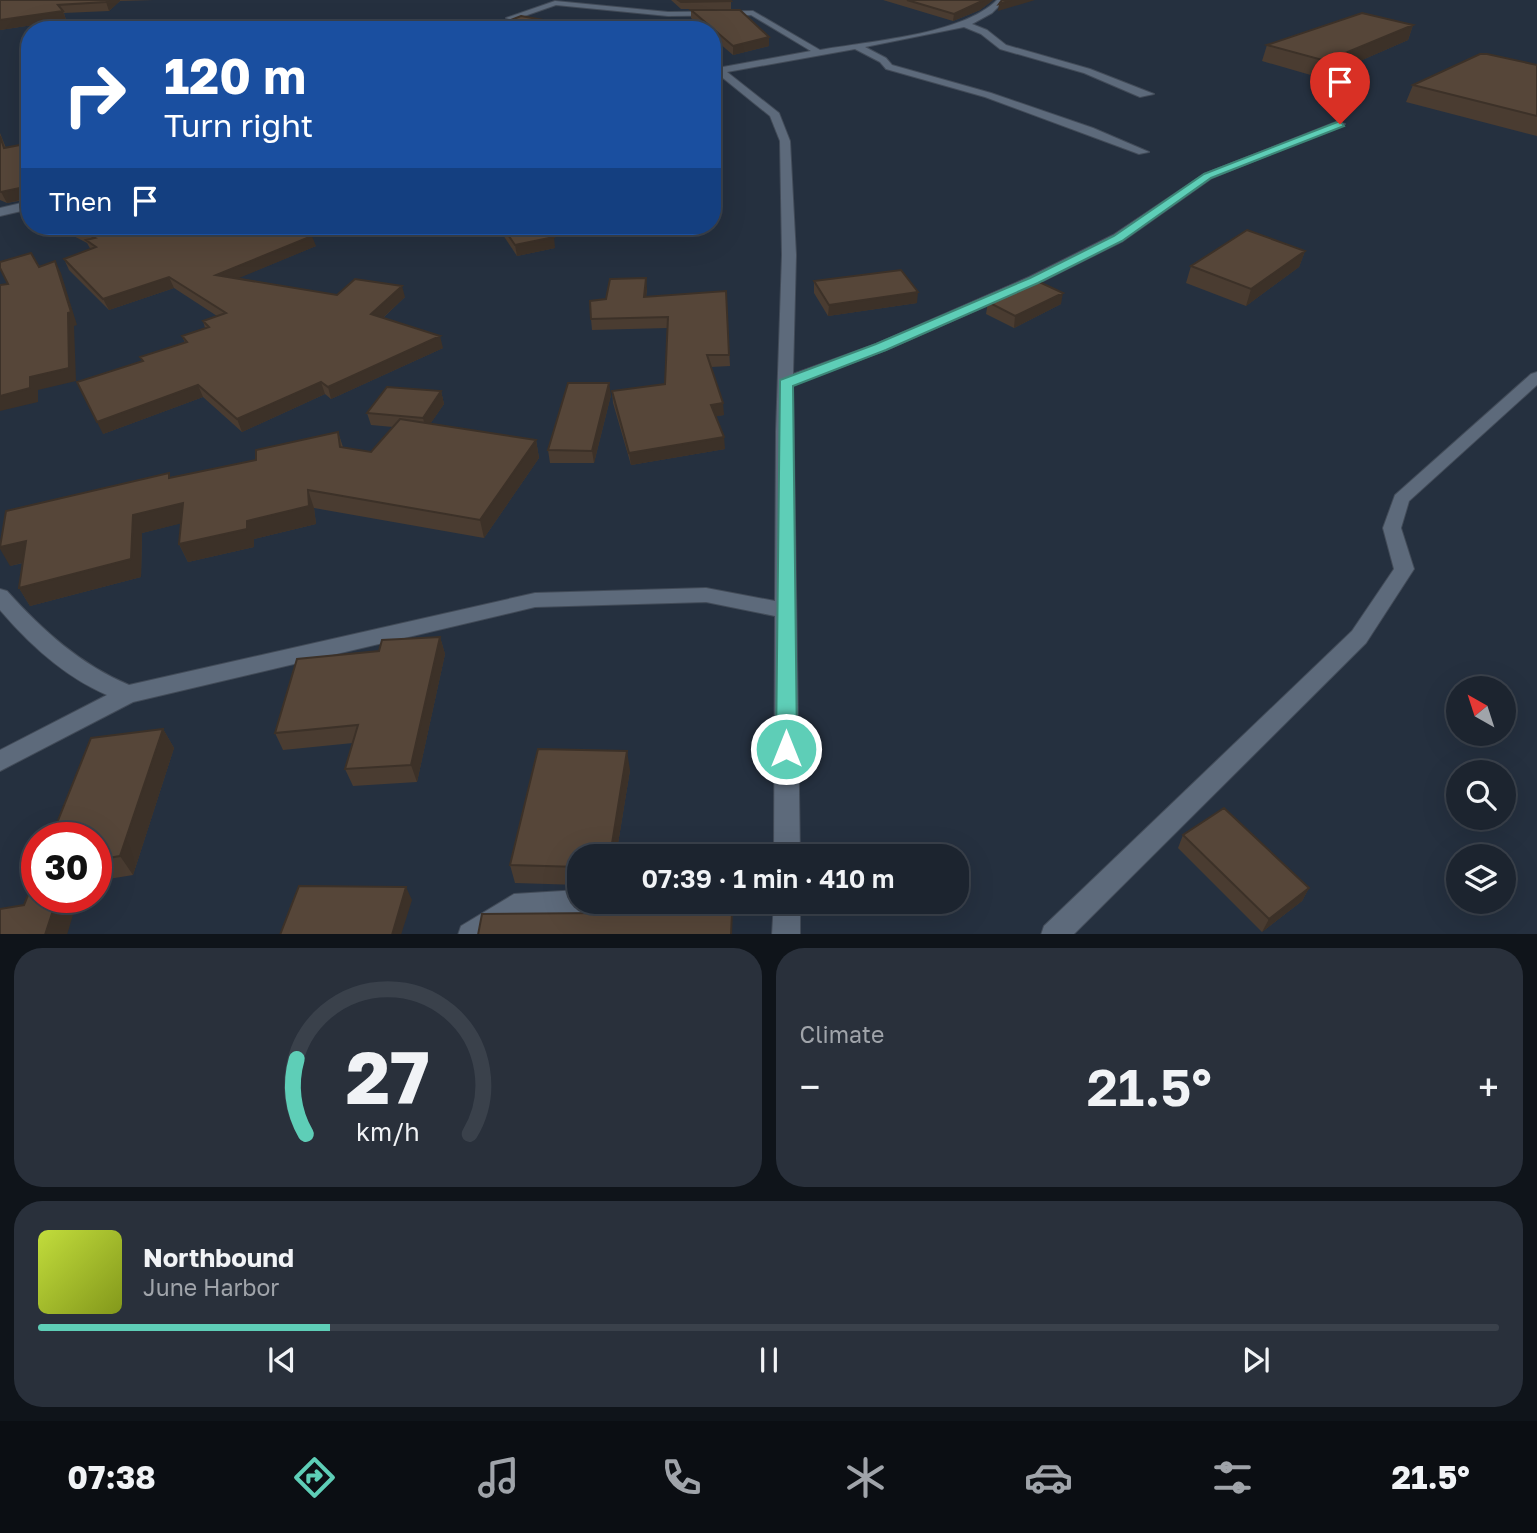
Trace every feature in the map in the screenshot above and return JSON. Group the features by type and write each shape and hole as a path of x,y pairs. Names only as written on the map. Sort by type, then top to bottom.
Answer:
{"street":[{"path":"721,70 858,47 965,24 992,10 1001,0"},
{"path":"510,18 555,3 668,14 753,13 821,54"},
{"path":"965,24 984,32 1003,47 1087,71 1143,95 1149,94"},
{"path":"858,47 883,60 889,67 988,95 1143,152"},
{"path":"721,75 775,115 785,141 789,255 785,383 787,844"},
{"path":"785,383 881,347 1034,280 1118,238 1208,176 1340,124"},
{"path":"0,212 21,207"},
{"path":"1054,934 1359,637 1405,569 1392,528 1401,499 1537,377"},
{"path":"0,761 128,694 535,600 706,595 785,611"},
{"path":"0,596 19,619 97,683 128,694"},
{"path":"471,934 514,907 567,904"},
{"path":"786,934 787,914"}],"building":[{"path":"0,0 109,0 58,5 63,11 0,20"},
{"path":"678,0 730,0 731,1 681,2"},
{"path":"907,0 984,0 954,14"},
{"path":"691,10 740,10 769,37 733,46 721,36 721,21 704,21"},
{"path":"1362,13 1413,25 1326,61 1267,45"},
{"path":"521,16 549,21 508,21"},
{"path":"1480,54 1537,65 1537,116 1413,85"},
{"path":"0,136 4,148 21,145 21,188 0,191"},
{"path":"1247,230 1305,251 1251,289 1191,266"},
{"path":"89,235 309,235 312,236 216,275 337,295 355,279 402,286 371,314 440,336 328,387 321,382 237,419 198,385 97,422 77,382 143,361 140,357 187,342 182,336 209,327 203,321 226,313 169,277 103,299 64,259 96,247 86,240 95,238"},
{"path":"508,235 554,237 515,245"},
{"path":"31,253 39,267 55,261 71,312 68,313 69,368 30,377 30,388 0,396 0,285 8,284 0,262"},
{"path":"901,270 918,292 829,305 814,281"},
{"path":"646,278 644,297 726,291 729,355 707,355 723,403 711,405 724,437 629,453 612,391 665,384 668,317 591,319 590,301 606,299 610,279"},
{"path":"1035,280 1063,293 1015,316 988,302"},
{"path":"568,383 609,383 592,451 548,450"},
{"path":"387,387 441,391 423,418 367,413"},
{"path":"400,419 536,440 480,520 308,490 309,506 247,521 247,529 179,544 183,503 133,515 131,559 19,588 26,541 0,547 6,511 169,473 169,478 256,460 256,450 338,432 340,447 371,452"},
{"path":"440,637 411,765 345,769 358,725 275,733 297,659 379,651 382,640"},
{"path":"163,729 120,856 112,857 112,822 57,822 91,738"},
{"path":"538,749 627,751 612,844 567,844 567,867 510,865"},
{"path":"1224,808 1309,888 1269,919 1183,835"},
{"path":"299,886 406,887 392,934 280,934"},
{"path":"21,906 21,913 52,913 45,934 0,934 0,909"},
{"path":"482,914 732,914 731,934 478,934"}],"route":[{"path":"786,749 785,383 881,347 1034,280 1118,238 1208,176 1340,124"}]}
